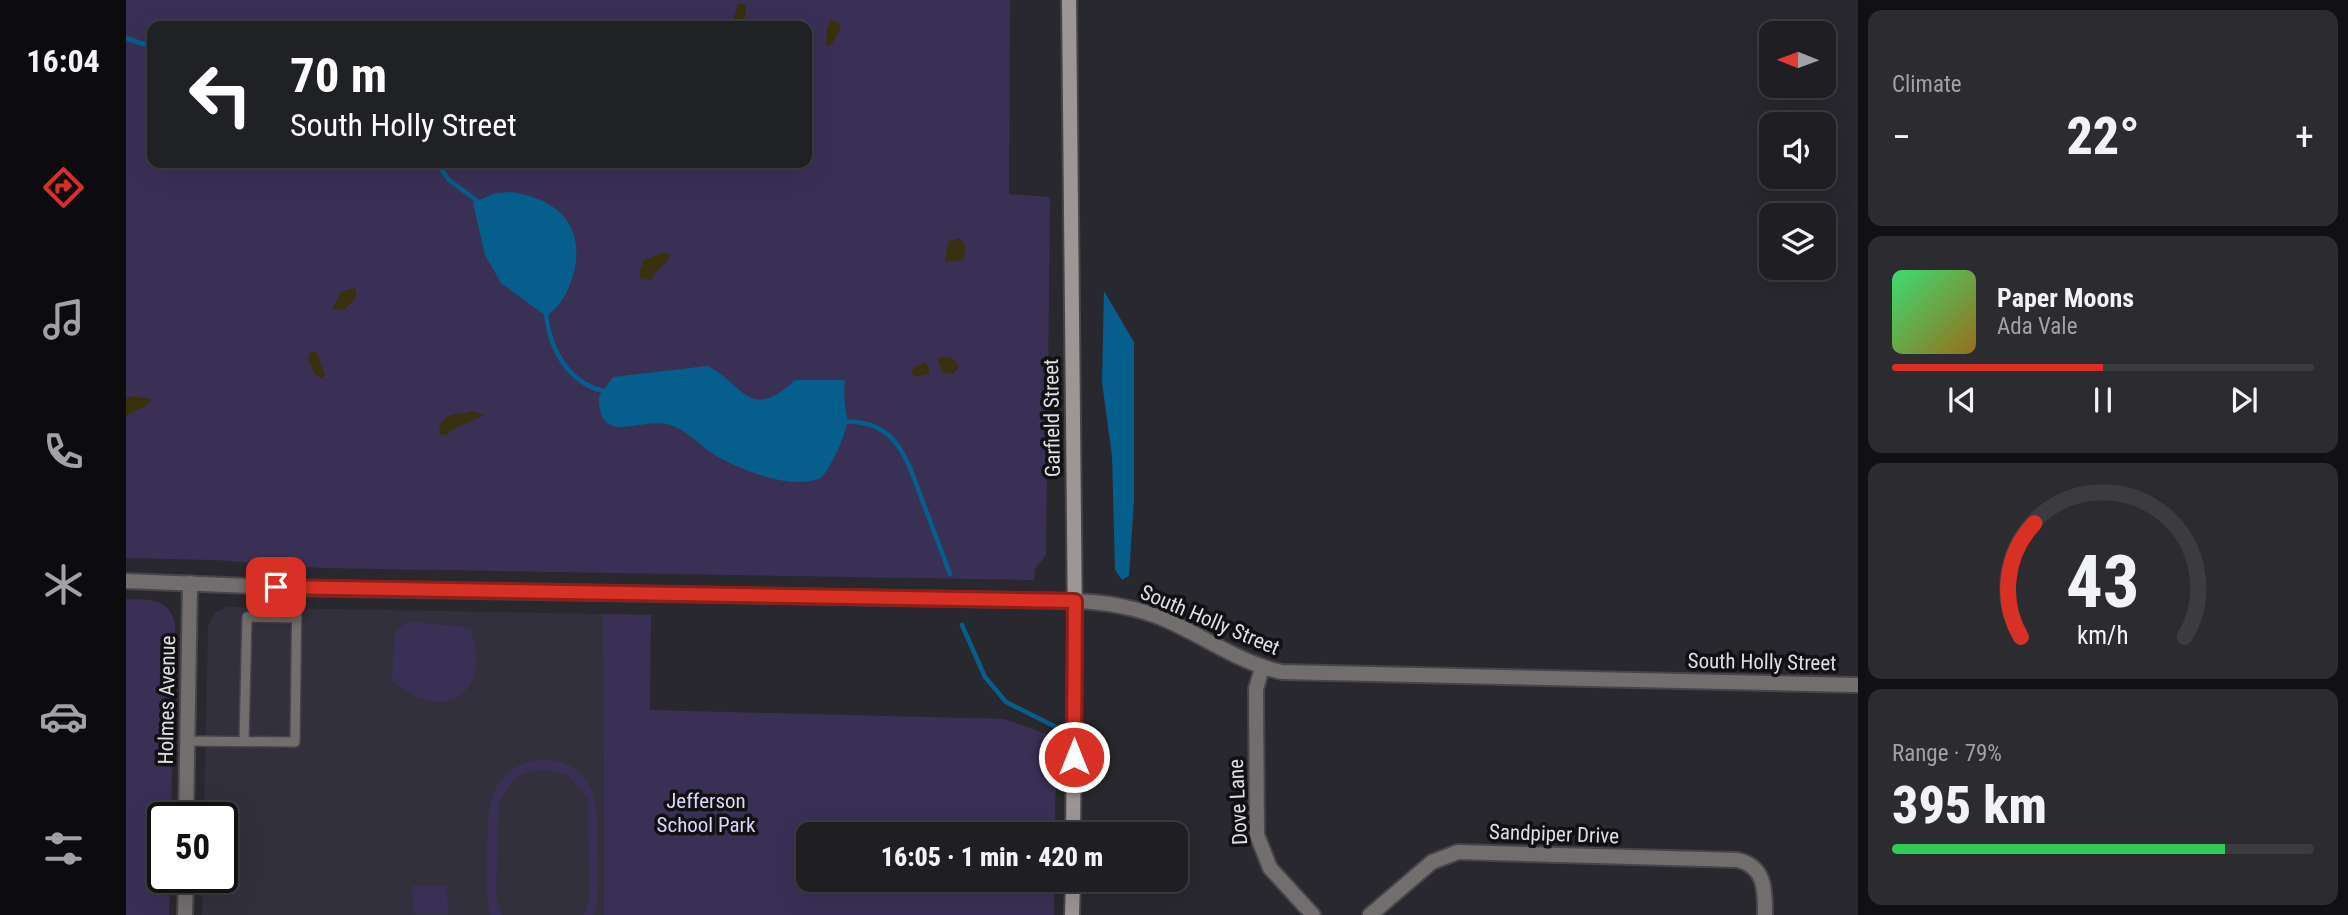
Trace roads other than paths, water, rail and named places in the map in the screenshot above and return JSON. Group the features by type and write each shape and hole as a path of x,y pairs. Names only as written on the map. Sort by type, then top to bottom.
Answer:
{"main road":[{"name":"Garfield Street","path":"1069,0 1075,601 1073,822"},
{"path":"1072,915 1073,892"}],"street":[{"name":"South Holly Street","path":"126,581 297,588 1075,601 1137,609 1166,620 1262,668 1282,672 1858,685"},
{"name":"Holmes Avenue","path":"187,802 190,583"},
{"name":"Dove Lane","path":"1262,668 1256,689 1257,835 1270,868 1312,915"},
{"name":"Sandpiper Drive","path":"1370,915 1433,862 1458,852 1738,860 1756,870 1765,887 1765,915"},
{"path":"185,915 186,893"}],"lane":[{"path":"187,741 295,742 297,588"},
{"path":"244,741 247,617 297,618"}],"water":[{"path":"495,193 527,195 554,208 571,227 575,240 576,255 570,285 561,302 546,316 501,283 485,255 473,203"},
{"path":"1104,291 1134,342 1134,500 1129,576 1122,580 1115,570 1112,456 1102,382"},
{"path":"707,366 755,399 766,399 779,393 795,380 845,380 847,424 834,458 821,478 795,482 766,477 713,454 673,426 661,423 615,426 606,422 601,413 599,397 613,377"}],"waterway":[{"path":"126,38 147,45"},
{"path":"441,168 449,180 480,203"},
{"path":"546,312 551,339 563,363 582,382 608,392"},
{"path":"843,422 875,427 896,443 910,468 950,574"},
{"path":"962,625 985,677 1006,702 1058,728"}],"park label":[{"name":"Jefferson School Park","path":"706,813"}]}
